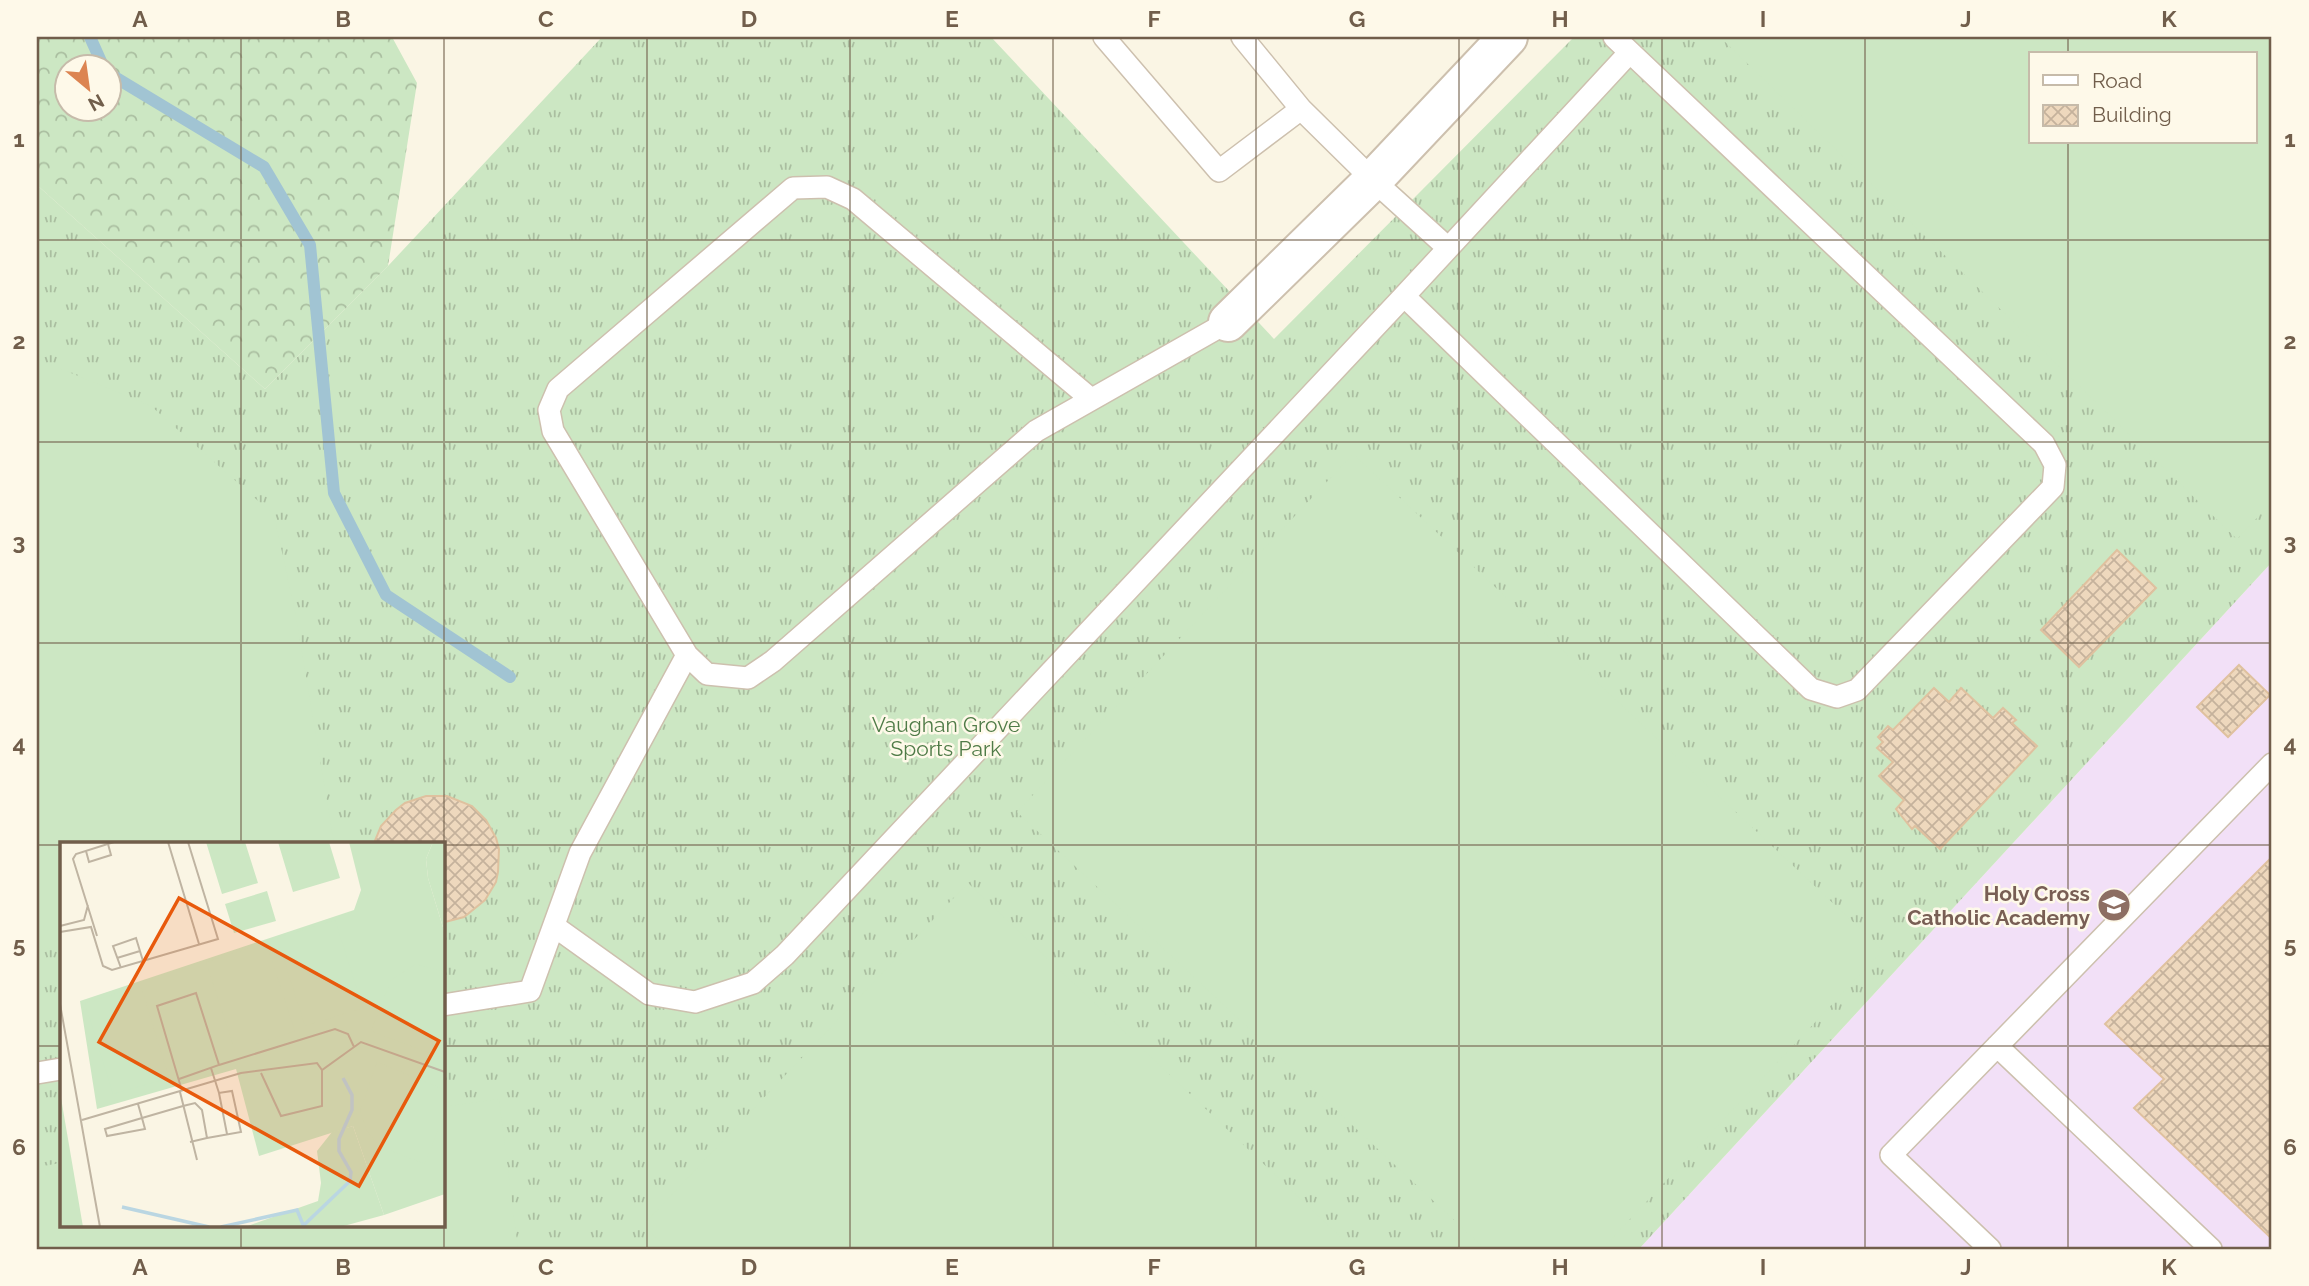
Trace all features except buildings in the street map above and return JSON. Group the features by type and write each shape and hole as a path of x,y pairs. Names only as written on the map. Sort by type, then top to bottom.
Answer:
{"street":[{"path":"1227,322 1373,180 1508,37"}],"lane":[{"path":"1104,37 1219,171 1301,109"},
{"path":"1242,37 1301,109 1373,180 1448,248"},
{"path":"554,926 649,994 695,1002 753,983 785,955 1404,296 1622,44 2044,444 2055,465 2053,487 1857,690 1838,697 1811,689 1404,296"},
{"path":"1091,399 853,199 827,187 793,188 558,389 550,410 553,431 687,655 707,674 748,678 773,661 1035,431 1227,322"},
{"path":"444,1006 530,991 580,853 687,655"},
{"path":"1990,1249 1891,1155 2272,764"},
{"path":"1997,1046 2211,1249"},
{"path":"37,1073 60,1069"}],"shaded area":[{"name":"Holy Cross Catholic Academy","path":"2272,562 2272,1249 1639,1249"}],"green space":[{"path":"37,37 392,37 417,83 388,266 265,389 37,185"},
{"name":"Vaughan Grove Sports Park","path":"602,37 991,37 1274,339 1574,37 2272,37 2272,562 1639,1249 37,1249 37,185 265,389 388,266"},
{"path":"1720,37 2272,37 2272,502 2237,539"},
{"path":"37,359 151,406 274,515 296,617 334,842 60,842 60,947 37,950"},
{"path":"1353,454 1883,950 1602,1249 1485,1249 1017,812"},
{"path":"968,883 1353,1249 668,1249 643,1225"},
{"path":"499,1099 518,1249 37,1249 37,1167 60,1163 60,1226 444,1226 444,1107"}],"waterway":[{"path":"90,37 97,52"},
{"path":"122,81 264,167 310,245 334,493 386,595 510,677"}],"place":[{"name":"Holy Cross Catholic Academy","path":"2114,905"}]}
